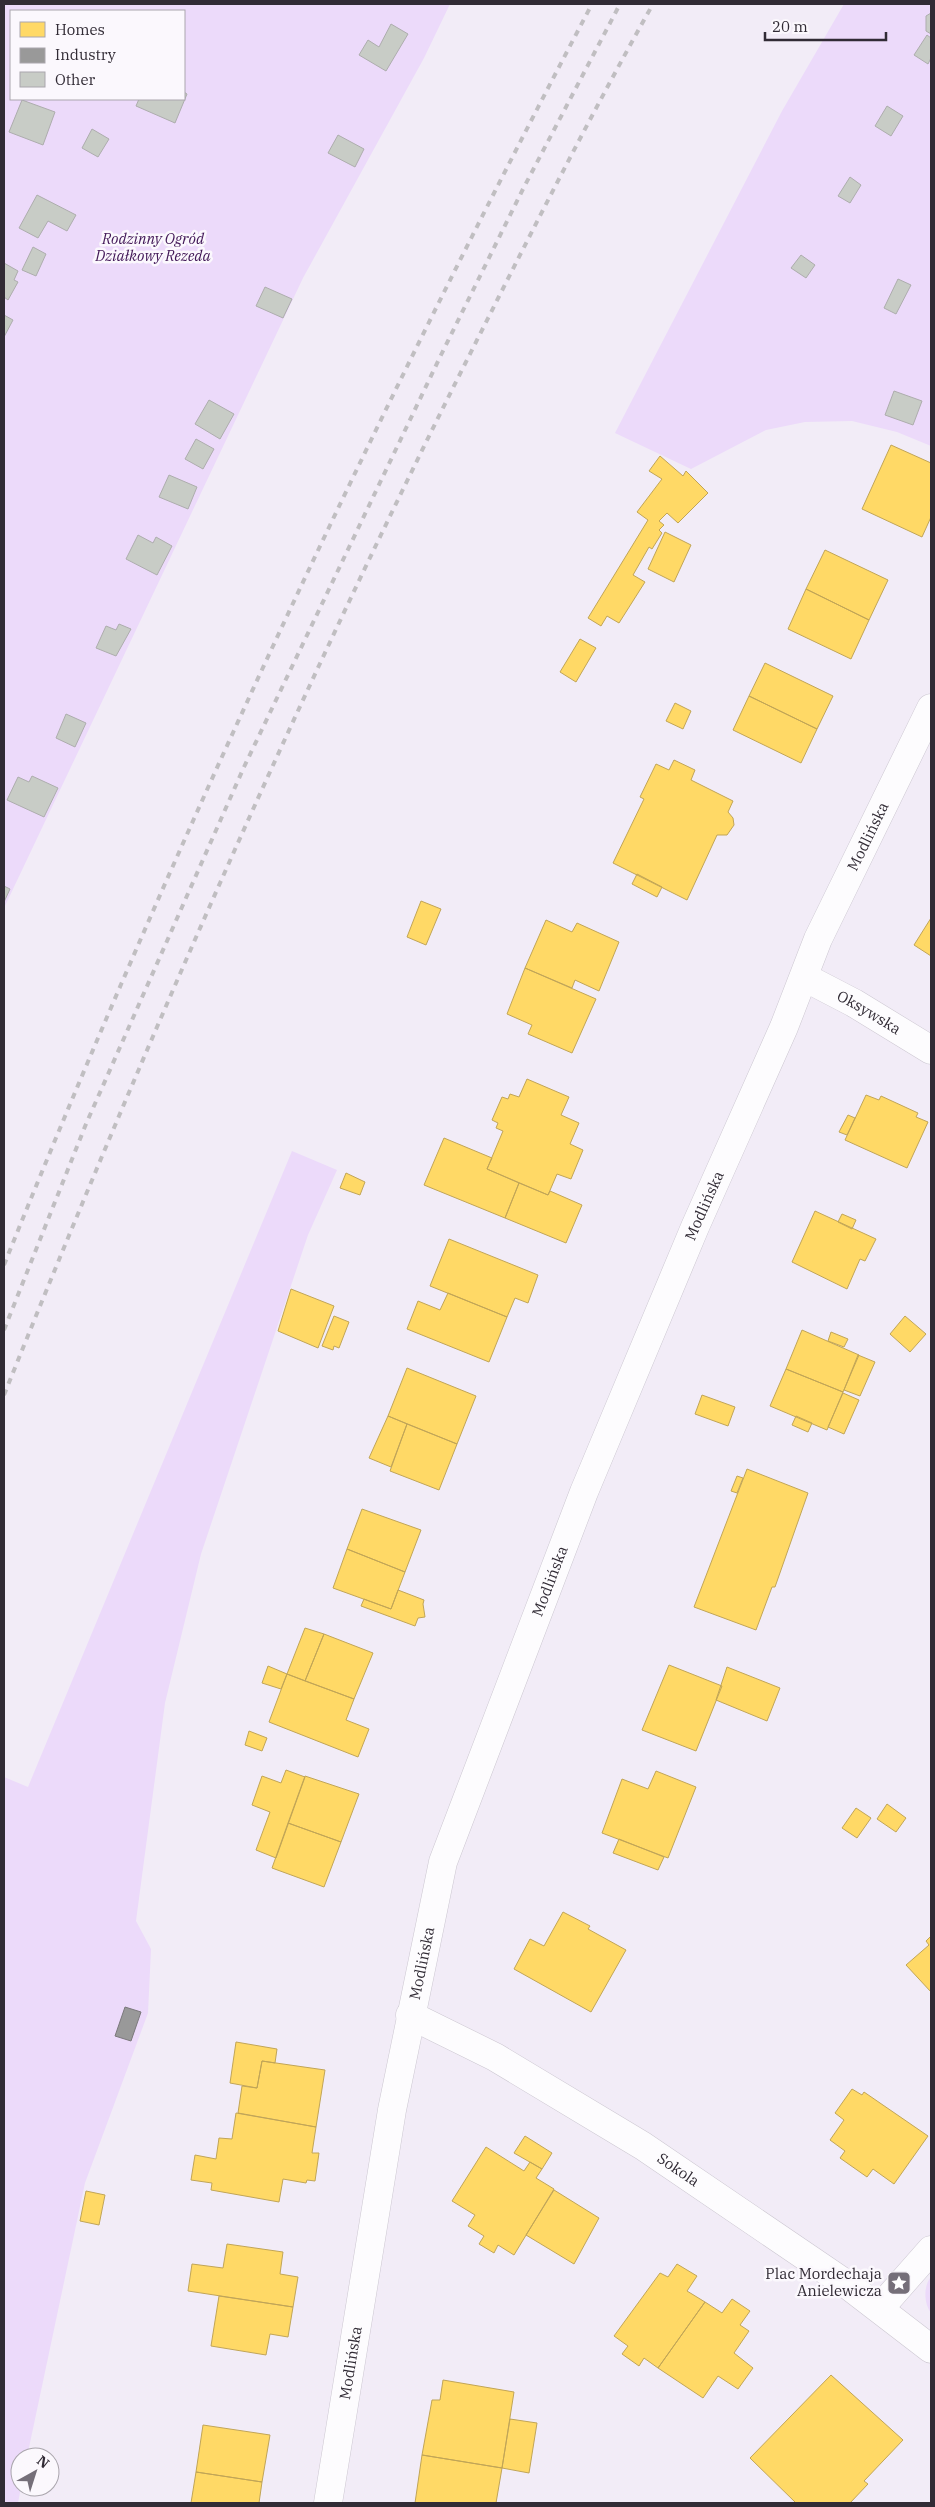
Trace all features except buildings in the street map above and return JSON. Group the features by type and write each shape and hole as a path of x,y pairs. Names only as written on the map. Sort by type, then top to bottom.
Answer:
{"street":[{"name":"Modlińska","path":"328,2503 392,2110 410,2015 443,1862 584,1492 804,977 818,939 931,708"},
{"name":"Oksywska","path":"804,977 854,1003 931,1050"},
{"name":"Sokola","path":"410,2015 495,2056 643,2146 880,2308 931,2349"},
{"path":"880,2308 931,2250"}],"green space":[{"name":"Rodzinny Ogród Działkowy Rezeda","path":"4,4 450,4 424,58 303,278 4,908"},
{"path":"844,4 931,4 931,446 897,432 852,421 805,422 766,430 691,469 615,433 782,111"},
{"path":"292,1151 337,1170 308,1235 201,1554 165,1703 136,1921 151,1949 148,2013 85,2183 29,2447 10,2447 10,2497 19,2497 18,2503 4,2503 4,1777 28,1787"},
{"path":"931,2277 931,2313 925,2295 928,2281"}],"railway":[{"path":"4,1265 138,944 282,627 433,314 592,4"},
{"path":"4,1330 86,1124 244,767 441,355 523,189 620,4"},
{"path":"4,1395 113,1129 287,735 410,475 474,346 584,131 653,4"}],"place":[{"name":"Plac Mordechaja Anielewicza","path":"899,2283"}]}
